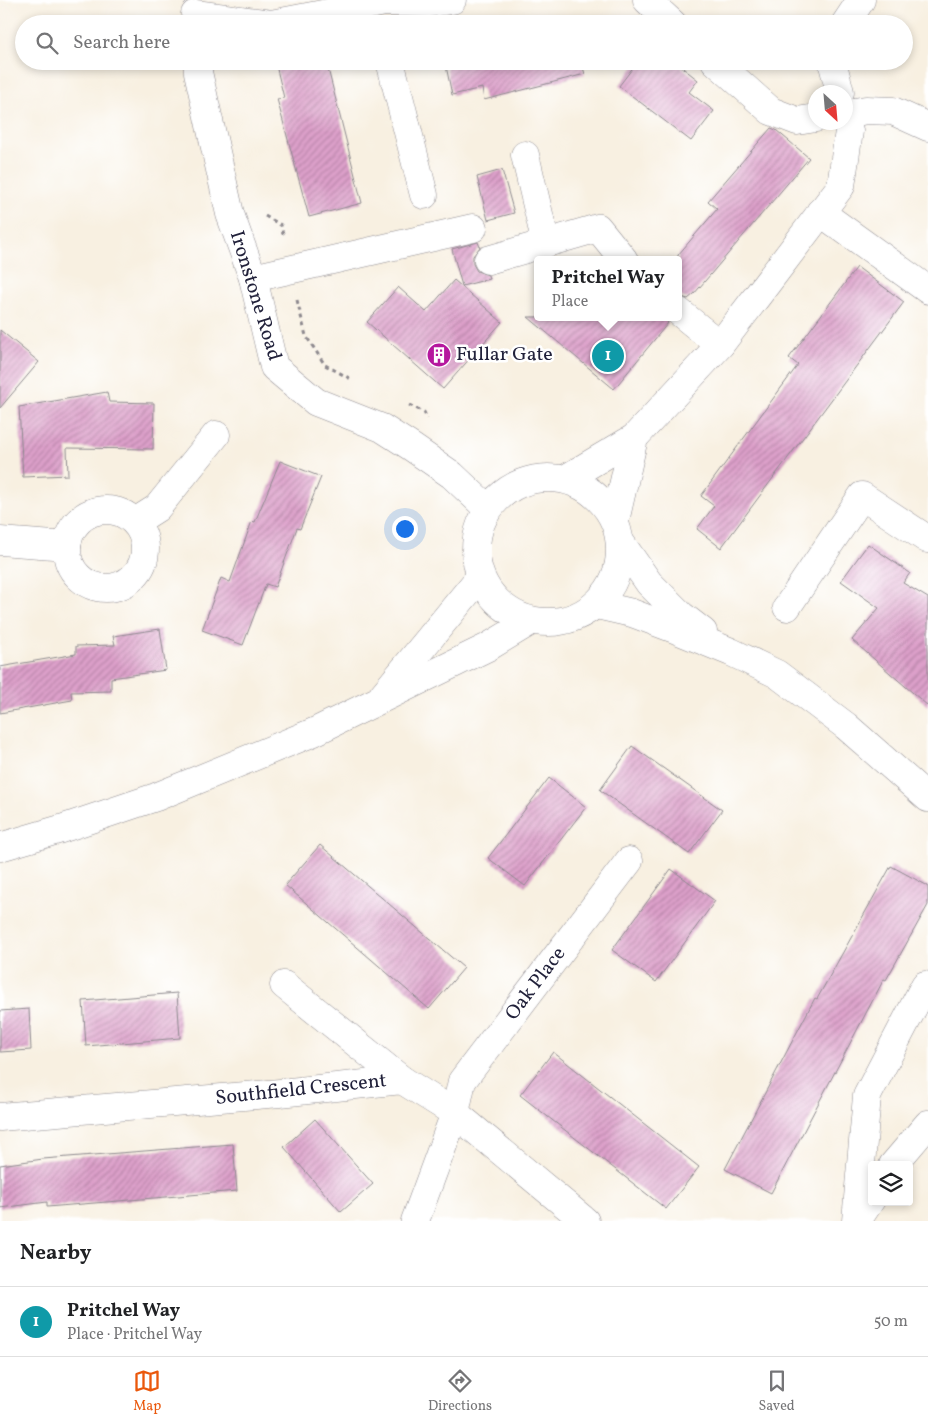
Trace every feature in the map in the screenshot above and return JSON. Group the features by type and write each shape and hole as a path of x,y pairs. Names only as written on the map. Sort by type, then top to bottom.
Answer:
{"street":[{"path":"378,14 385,2 430,3 452,0"},
{"path":"647,0 664,15"},
{"path":"851,15 861,0"},
{"path":"192,13 206,15"},
{"name":"Ironstone Road","path":"198,70 230,214 252,278 274,367 316,402 382,428 410,446 452,475 488,509"},
{"path":"392,70 424,195"},
{"path":"725,70 771,111 797,121 808,119"},
{"path":"834,70 838,85"},
{"path":"853,113 866,110 893,111 928,127"},
{"path":"565,479 634,438 720,345 841,186 849,130"},
{"path":"525,155 546,244"},
{"path":"820,212 928,290"},
{"path":"252,278 473,228"},
{"path":"488,260 598,228 621,256"},
{"path":"682,314 720,345"},
{"path":"135,522 157,508 216,435"},
{"path":"634,438 618,532 620,566 611,586 597,605 577,618 554,623 531,621 509,612 492,597 480,576 475,554 478,530 488,509 503,493 522,482 543,478 565,479 585,488 603,502 618,532 649,584 681,615 731,652"},
{"path":"787,607 862,496 928,544"},
{"path":"99,510 112,510 125,514 135,522 144,540 144,559 139,571 130,580 118,586 106,588 93,586 82,580 73,570 68,559 66,546 70,534 77,523 87,515 99,510"},
{"path":"0,541 66,546"},
{"path":"377,701 480,576"},
{"path":"597,605 632,613 731,652 777,674 846,726 928,798"},
{"path":"0,846 61,829 156,797 314,732 488,647 531,621"},
{"name":"Oak Place","path":"415,1221 455,1113 462,1081 629,861"},
{"path":"857,1221 867,1096 925,985"},
{"path":"284,986 402,1080"},
{"name":"Southfield Crescent","path":"0,1117 280,1093 402,1080 455,1113 585,1221"},
{"path":"896,1161 928,1124"},
{"path":"857,1221 868,1204"}],"path":[{"path":"230,214 250,208 281,225 306,336 325,365 352,380"},
{"path":"406,404 424,412 427,420"}],"building":[{"path":"277,70 328,70 362,203 309,217 277,99 284,98"},
{"path":"447,70 584,70 585,74 484,100 482,88 452,95"},
{"path":"631,70 685,70 698,80 689,92 714,111 691,141 619,86"},
{"path":"771,128 776,130 809,158 688,299 682,297 682,256 678,255 717,209 708,201"},
{"path":"502,170 514,213 488,220 477,177"},
{"path":"478,242 480,247 473,256 473,264 477,271 488,275 489,279 462,286 452,249"},
{"path":"857,267 904,302 721,548 697,529 714,506 701,496 798,365 789,358"},
{"name":"Fullar Gate","path":"454,280 502,322 443,389 367,322 398,287 426,312"},
{"path":"528,317 534,317 534,321 667,321 668,323 614,389"},
{"path":"0,330 39,362 0,408"},
{"path":"107,392 109,402 154,403 153,449 67,448 68,475 23,477 19,407"},
{"path":"280,461 321,477 300,529 297,528 275,587 266,584 243,645 202,630 221,578 230,582 252,521 255,522"},
{"path":"868,544 910,573 903,583 928,598 928,706 852,640 879,608 841,581"},
{"path":"160,629 166,670 111,678 111,691 71,692 72,700 0,713 0,667 76,654 76,646 115,645 113,636"},
{"path":"632,746 722,810 689,854 600,790"},
{"path":"549,778 586,807 525,886 488,858"},
{"path":"320,845 464,968 429,1009 285,885"},
{"path":"891,866 928,886 928,905 886,980 884,979 771,1193 725,1169 815,998 817,999"},
{"path":"671,869 715,901 656,982 612,950"},
{"path":"177,993 180,1038 86,1046 83,1001"},
{"path":"29,1009 31,1050 0,1052 0,1011"},
{"path":"553,1052 699,1167 666,1209 520,1095"},
{"path":"315,1119 373,1184 341,1212 284,1147"},
{"path":"233,1144 237,1191 47,1207 47,1202 0,1208 0,1165 43,1159"}],"place":[{"name":"Fullar Gate","path":"439,355"},
{"name":"Pritchel Way","path":"608,356"}]}
